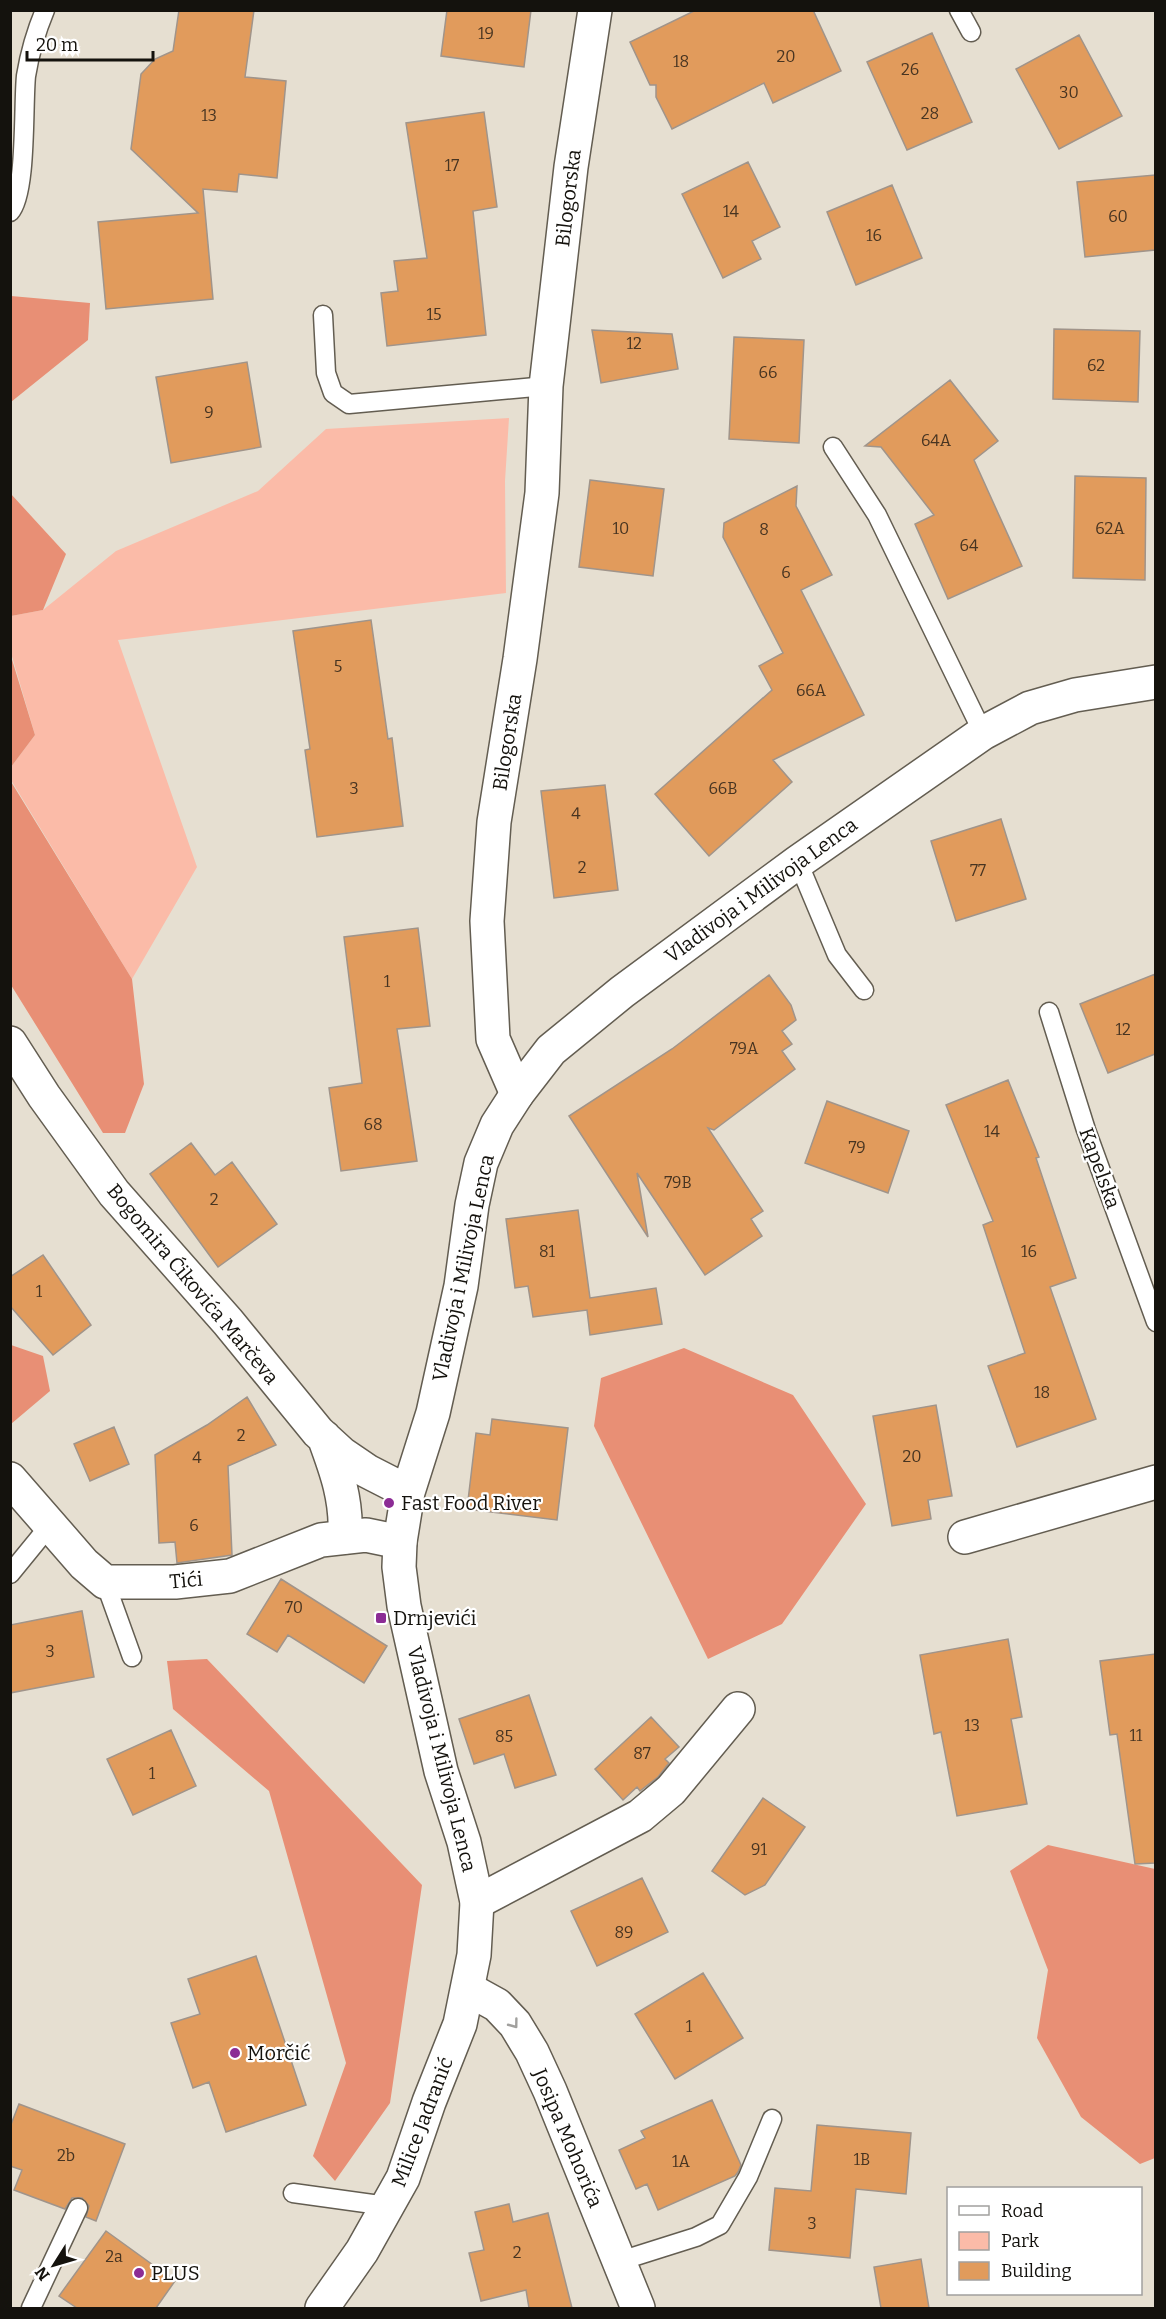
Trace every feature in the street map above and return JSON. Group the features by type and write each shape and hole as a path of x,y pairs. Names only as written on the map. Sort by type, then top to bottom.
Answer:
{"street":[{"name":"Bilogorska","path":"517,1094 493,1039 488,921 494,822 520,659 542,493 546,386 571,167 595,10"},
{"name":"Vladivoja i Milivoja Lenca","path":"468,1989 474,1955 477,1902 464,1842 441,1771 404,1606 399,1567 399,1542 408,1492 433,1413 461,1286 472,1205 481,1162 497,1125 517,1094 551,1050 622,992 798,862 982,733 1030,708 1076,695 1155,682"},
{"name":"Bogomira Ćikovića Marčeva","path":"10,1043 44,1096 114,1193 228,1322 323,1436 342,1454 367,1471 408,1492"},
{"path":"323,1436 333,1462 346,1512 345,1537"},
{"path":"10,1479 84,1564 105,1582"},
{"path":"965,1537 1155,1482"},
{"name":"Tići","path":"105,1582 175,1582 230,1576 321,1540 366,1535 399,1542"},
{"path":"477,1902 640,1816 671,1790 738,1709"},
{"name":"Milice Jadranić","path":"322,2308 362,2251 403,2178 429,2102 460,2024 468,1989"},
{"name":"Josipa Mohorića","path":"468,1989 497,2005 515,2024 532,2052 638,2308"}],"lane":[{"path":"10,212 13,210 19,192 26,79 32,42 45,10"},
{"path":"959,10 971,32"},
{"path":"323,315 326,373 333,393 349,404 546,386"},
{"path":"833,447 877,515 982,733"},
{"path":"798,862 837,955 864,990"},
{"name":"Kapelska","path":"1048,1012 1086,1130 1155,1322"},
{"path":"10,1574 50,1525"},
{"path":"105,1582 132,1657"},
{"path":"620,2261 696,2237 720,2225 748,2177 772,2120"},
{"path":"293,2193 387,2206"},
{"path":"31,2308 78,2208"}],"green space":[{"path":"509,418 505,481 506,593 118,640 197,867 132,979 11,780 11,767 35,735 11,653 11,616 43,610 116,551 258,491 326,429"}],"shaded area":[{"path":"11,296 90,303 88,340 11,402"},
{"path":"11,494 66,554 43,610 11,616"},
{"path":"10,653 35,735 11,767 10,767"},
{"path":"10,780 132,979 144,1084 125,1133 103,1133 11,985"},
{"path":"11,1345 43,1356 50,1391 11,1424"},
{"path":"684,1348 793,1395 866,1504 782,1624 708,1659 594,1426 601,1378"},
{"path":"207,1659 422,1885 390,2103 335,2181 313,2156 346,2063 269,1791 173,1709 167,1661"},
{"path":"1048,1845 1155,1869 1155,2158 1140,2164 1081,2117 1037,2038 1048,1970 1010,1871"}],"building":[{"path":"179,10 254,10 245,77 286,81 277,178 239,174 237,192 203,189 213,299 106,309 98,222 198,213 131,149 141,74 155,59 173,51"},
{"path":"447,10 531,10 524,67 441,56"},
{"path":"696,10 813,10 841,71 773,103 764,83 672,129 656,97 656,85 650,85 630,42"},
{"path":"932,33 972,122 907,150 867,62"},
{"path":"1079,35 1122,116 1059,149 1016,69"},
{"path":"484,112 497,207 473,211 486,335 387,346 381,293 398,291 394,261 427,258 406,123"},
{"path":"748,162 780,227 752,241 761,259 723,278 682,194"},
{"path":"1155,175 1155,250 1085,257 1077,182"},
{"path":"892,185 922,258 856,285 827,212"},
{"path":"1054,329 1140,331 1138,402 1053,399"},
{"path":"592,330 672,334 678,369 601,383"},
{"path":"734,337 804,340 799,443 729,439"},
{"path":"247,362 261,447 171,463 156,377"},
{"path":"950,380 998,441 974,460 1022,566 948,599 915,524 934,515 881,447 865,446"},
{"path":"1075,476 1146,478 1145,580 1073,578"},
{"path":"590,480 664,489 653,576 579,567"},
{"path":"797,486 796,506 832,575 801,590 864,715 773,760 792,782 709,856 655,794 772,690 759,666 783,653 723,537 724,523"},
{"path":"371,620 388,739 392,738 403,826 317,837 305,750 310,749 293,631"},
{"path":"605,785 618,890 554,898 541,791"},
{"path":"1001,819 1026,899 956,921 931,841"},
{"path":"418,928 430,1026 397,1029 417,1161 341,1171 329,1088 362,1083 344,937"},
{"path":"1155,974 1155,1054 1108,1073 1080,1004"},
{"path":"769,975 791,1005 796,1020 782,1031 792,1044 782,1051 795,1069 714,1130 708,1128 763,1211 751,1219 762,1236 705,1275 637,1173 648,1237 569,1116 672,1049"},
{"path":"1008,1080 1039,1157 1036,1158 1076,1278 1050,1287 1096,1419 1017,1447 988,1366 1025,1353 983,1225 993,1221 946,1105"},
{"path":"827,1101 909,1131 888,1193 805,1163"},
{"path":"191,1143 215,1175 232,1162 277,1224 218,1267 150,1174"},
{"path":"578,1210 590,1298 656,1288 662,1324 590,1335 587,1310 533,1317 528,1286 515,1288 506,1219"},
{"path":"43,1255 91,1325 53,1355 10,1306 10,1277"},
{"path":"247,1397 276,1445 228,1466 232,1555 177,1563 175,1542 159,1543 155,1455 207,1425"},
{"path":"936,1405 952,1496 928,1500 931,1519 892,1526 873,1416"},
{"path":"492,1419 568,1428 557,1520 467,1509 476,1433 490,1435"},
{"path":"114,1427 129,1464 90,1481 74,1444"},
{"path":"281,1579 387,1646 364,1683 288,1635 277,1652 247,1634"},
{"path":"82,1611 94,1677 10,1693 10,1625"},
{"path":"1008,1639 1022,1717 1011,1719 1027,1804 957,1816 941,1732 934,1734 920,1655"},
{"path":"1155,1654 1155,1863 1135,1864 1117,1734 1110,1735 1100,1661"},
{"path":"529,1695 556,1775 515,1788 504,1754 474,1764 459,1719"},
{"path":"651,1717 679,1747 665,1759 669,1763 658,1777 640,1791 637,1787 623,1800 595,1769"},
{"path":"171,1730 196,1786 133,1815 107,1759"},
{"path":"763,1798 805,1827 765,1885 745,1895 712,1871"},
{"path":"642,1878 668,1932 597,1966 571,1911"},
{"name":"Morčić","path":"256,1956 306,2105 226,2132 209,2082 193,2088 171,2023 200,2014 188,1979"},
{"path":"703,1973 743,2038 675,2079 635,2014"},
{"path":"712,2100 741,2165 738,2172 735,2176 658,2210 647,2184 636,2189 619,2150 645,2138 641,2131"},
{"path":"19,2104 125,2144 96,2221 86,2217 89,2206 82,2198 72,2198 65,2209 14,2190 22,2170 10,2166 10,2127"},
{"path":"817,2125 911,2133 906,2194 856,2189 850,2258 769,2250 775,2188 811,2191"},
{"path":"509,2204 513,2222 548,2213 572,2308 529,2308 526,2290 481,2301 469,2253 484,2250 475,2212"},
{"path":"106,2231 175,2281 156,2308 77,2308 59,2296"},
{"path":"921,2259 929,2308 881,2308 874,2267"}],"place":[{"name":"Fast Food River","path":"389,1503"},
{"name":"Drnjevići","path":"381,1618"},
{"name":"Morčić","path":"235,2053"},
{"name":"PLUS","path":"139,2273"}]}
